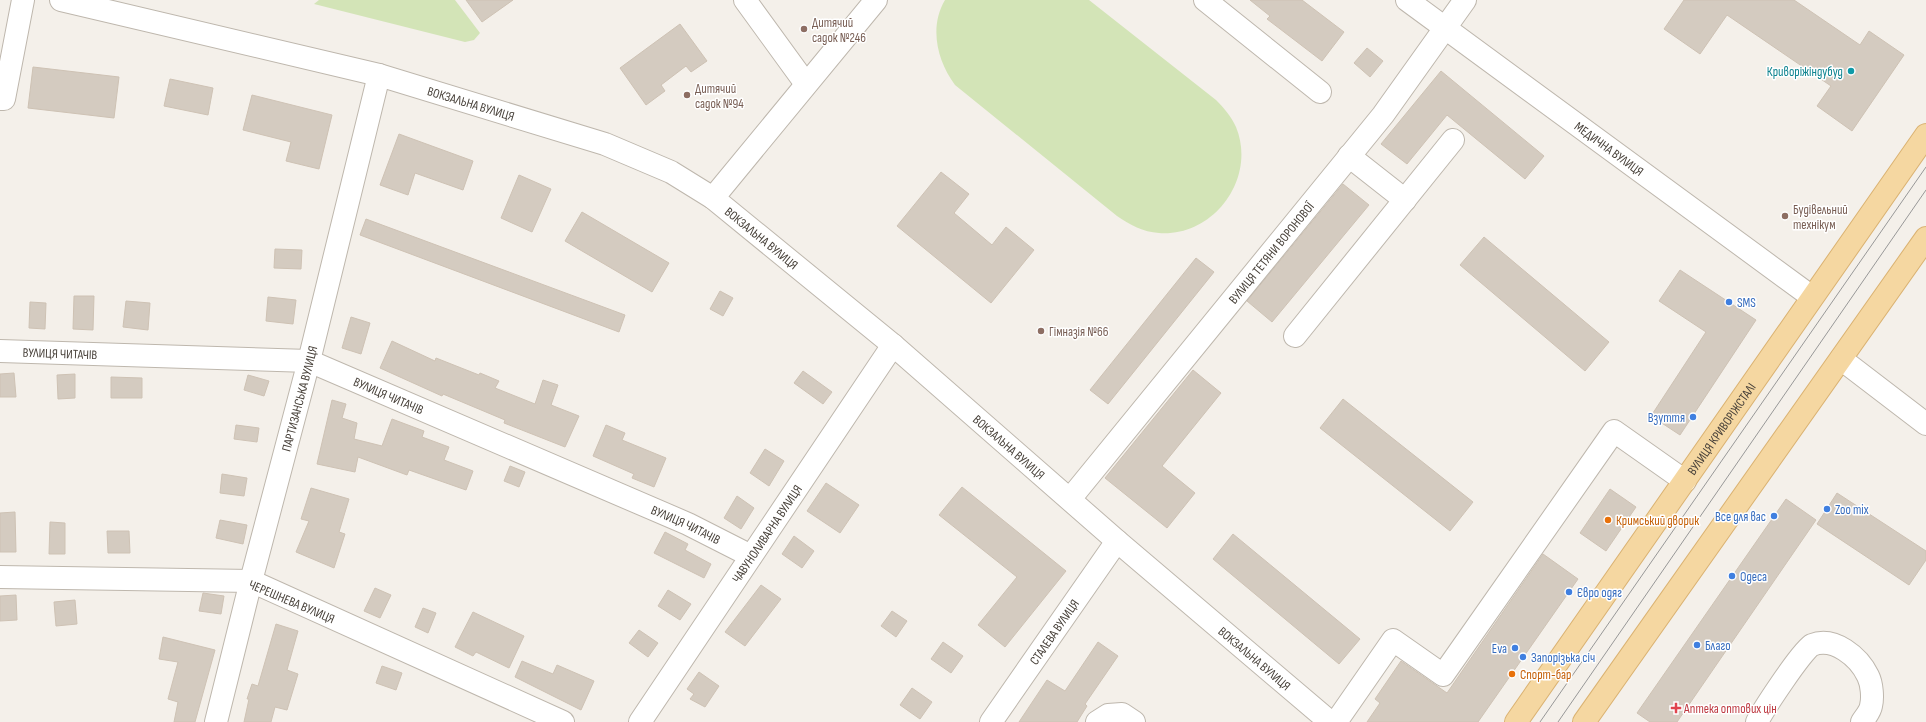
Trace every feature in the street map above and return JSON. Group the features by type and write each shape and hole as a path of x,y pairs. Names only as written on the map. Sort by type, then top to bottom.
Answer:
{"main road":[{"name":"ВУЛИЦЯ КРИВОРІЖСТАЛІ","path":"1516,722 1926,135"},
{"path":"1584,722 1926,238"}],"street":[{"path":"0,99 4,99 23,0"},
{"name":"ВОКЗАЛЬНА ВУЛИЦЯ","path":"61,0 380,75 605,144 671,172 713,198 893,345 1070,500 1330,722"},
{"path":"745,0 806,84"},
{"path":"713,198 876,0"},
{"path":"1205,0 1320,92"},
{"name":"МЕДИЧНА ВУЛИЦЯ","path":"1408,0 1444,29 1812,298"},
{"name":"ВУЛИЦЯ ТЕТЯНИ ВОРОНОВОЇ","path":"1070,500 1383,115 1465,0"},
{"name":"ПАРТИЗАНСЬКА ВУЛИЦЯ","path":"216,722 251,581 309,361 380,75"},
{"path":"1295,336 1453,140"},
{"path":"1350,156 1405,200"},
{"name":"ЧАВУНОЛИВАРНА ВУЛИЦЯ","path":"640,722 893,345"},
{"name":"ВУЛИЦЯ ЧИТАЧІВ","path":"0,351 309,361 688,524 751,556"},
{"path":"1841,359 1926,424"},
{"path":"1336,722 1393,640 1443,675 1614,432 1685,481"},
{"name":"СТАЛЕВА ВУЛИЦЯ","path":"991,722 1118,541"},
{"name":"ЧЕРЕШНЕВА ВУЛИЦЯ","path":"0,577 251,581 563,722"},
{"path":"1757,722 1785,679 1810,646 1823,641 1842,647 1858,662 1869,676 1872,692 1871,707 1862,722"},
{"path":"1097,722 1108,715 1122,714 1134,722"}],"green space":[{"path":"319,0 455,0 480,33 474,40 465,42 314,4"},
{"path":"945,0 1089,0 1216,100 1230,116 1236,127 1241,146 1241,166 1235,184 1226,201 1213,215 1197,225 1179,232 1159,233 1142,230 1117,216 955,85 944,65 937,44 937,21"}],"building":[{"path":"466,0 513,0 482,22"},
{"path":"1250,0 1302,0 1344,32 1322,61 1267,19 1270,16"},
{"name":"Криворіжіндубуд","path":"1684,0 1794,0 1860,45 1869,31 1904,55 1852,131 1817,106 1831,86 1727,15 1700,54 1664,29"},
{"path":"680,24 707,61 691,72 686,66 661,85 665,91 646,105 620,68"},
{"path":"1367,48 1383,61 1370,77 1354,63"},
{"path":"33,67 119,77 114,118 28,108"},
{"path":"1441,71 1544,156 1525,179 1447,115 1407,164 1381,144"},
{"path":"170,79 213,88 208,115 164,106"},
{"path":"252,95 332,115 319,169 286,161 291,142 243,130"},
{"path":"399,134 473,161 463,190 415,173 408,195 380,185"},
{"path":"941,172 969,194 954,213 992,245 1006,227 1034,250 991,303 897,226"},
{"path":"519,175 551,189 532,232 501,218"},
{"path":"1343,184 1369,205 1272,322 1247,301"},
{"path":"582,212 669,263 652,292 565,241"},
{"path":"366,219 625,315 619,332 360,235"},
{"path":"1484,237 1609,342 1585,371 1460,265"},
{"path":"275,249 302,250 301,269 274,268"},
{"path":"1196,258 1214,272 1108,404 1090,390"},
{"path":"1680,270 1756,320 1680,435 1651,416 1706,332 1659,301"},
{"path":"720,291 733,298 723,316 710,309"},
{"path":"74,296 94,296 93,330 73,329"},
{"path":"268,297 296,300 293,324 266,321"},
{"path":"126,301 150,303 148,330 123,327"},
{"path":"30,302 46,303 45,329 29,328"},
{"path":"351,317 370,323 361,354 342,348"},
{"path":"392,341 435,361 436,358 479,375 480,373 499,381 495,388 535,404 543,380 558,385 551,405 579,416 565,447 504,423 505,420 443,394 442,396 380,368"},
{"path":"1193,370 1221,393 1162,466 1195,493 1167,528 1105,478"},
{"path":"803,371 832,392 823,404 794,383"},
{"path":"14,373 16,397 0,397 0,374"},
{"path":"75,374 75,398 58,399 57,375"},
{"path":"248,375 269,381 264,396 244,390"},
{"path":"111,377 142,378 142,398 111,398"},
{"path":"1343,399 1473,502 1450,531 1320,428"},
{"path":"332,400 346,404 342,418 357,423 354,439 382,446 392,419 424,431 422,437 449,447 444,460 473,471 466,490 409,470 407,475 358,457 355,472 317,464"},
{"path":"236,425 259,428 257,442 234,439"},
{"path":"606,425 625,433 622,440 666,458 654,487 632,478 634,474 593,456"},
{"path":"765,449 784,461 769,486 750,473"},
{"path":"510,466 525,472 519,487 504,481"},
{"path":"222,474 247,478 244,496 220,493"},
{"path":"826,483 859,505 840,533 807,511"},
{"path":"962,487 1066,571 1005,647 978,625 1017,577 939,515"},
{"path":"311,488 349,499 339,532 345,534 334,568 296,552 309,521 301,519"},
{"name":"Кримський дворик","path":"1610,489 1636,507 1606,551 1580,533"},
{"path":"1837,493 1926,551 1926,560 1909,585 1817,524"},
{"path":"737,496 754,508 741,529 724,518"},
{"path":"1786,499 1816,520 1677,722 1650,722 1637,713"},
{"path":"15,512 16,552 0,552 0,513"},
{"path":"220,520 247,525 243,544 216,538"},
{"path":"50,522 65,523 65,554 49,554"},
{"path":"107,531 129,531 130,553 108,553"},
{"path":"665,532 688,544 685,550 711,564 704,578 654,553"},
{"path":"1233,534 1360,639 1339,664 1213,559"},
{"path":"794,536 814,551 802,568 782,554"},
{"path":"1543,554 1578,579 1478,722 1367,722 1380,703 1375,699 1401,661 1447,693"},
{"path":"761,585 781,599 745,646 725,632"},
{"path":"375,588 391,595 380,618 364,611"},
{"path":"668,590 691,604 680,620 658,606"},
{"path":"203,593 224,596 221,614 199,611"},
{"path":"16,595 17,620 0,621 0,596"},
{"path":"75,600 77,624 56,626 54,602"},
{"path":"423,608 436,613 428,633 415,627"},
{"path":"892,611 907,621 896,637 881,626"},
{"path":"473,612 524,636 509,668 476,652 473,656 455,647"},
{"path":"276,624 298,631 287,670 298,674 287,710 275,707 271,722 244,722 249,699 247,699 252,684 258,686"},
{"path":"639,630 658,643 648,657 629,643"},
{"path":"163,637 215,650 195,722 174,722 178,702 168,699 178,662 159,659"},
{"path":"943,642 963,656 951,673 931,659"},
{"path":"1098,642 1118,656 1085,704 1087,706 1077,722 1019,722 1047,680 1065,691"},
{"path":"522,661 553,674 557,665 594,681 581,710 515,677"},
{"path":"382,666 402,673 396,690 376,683"},
{"path":"699,672 719,686 705,707 690,699 694,694 687,689"},
{"path":"912,688 932,702 920,719 900,705"}],"tram line":[{"path":"1540,722 1926,167"},
{"path":"1558,722 1926,190"}],"place":[{"name":"Дитячий садок №246","path":"804,29"},
{"name":"Криворіжіндубуд","path":"1851,71"},
{"name":"Дитячий садок №94","path":"687,95"},
{"name":"Будівельний технікум","path":"1785,216"},
{"name":"SMS","path":"1729,302"},
{"name":"Гімназія №66","path":"1041,331"},
{"name":"Взуття","path":"1693,417"},
{"name":"Zoo mix","path":"1827,509"},
{"name":"Все для вас","path":"1774,516"},
{"name":"Кримський дворик","path":"1608,520"},
{"name":"Одеса","path":"1732,576"},
{"name":"Євро одяг","path":"1569,592"},
{"name":"Благо","path":"1697,645"},
{"name":"Eva","path":"1515,648"},
{"name":"Запорізька січ","path":"1523,657"},
{"name":"Спорт-бар","path":"1512,674"},
{"name":"Аптека оптових цін","path":"1676,708"}]}
